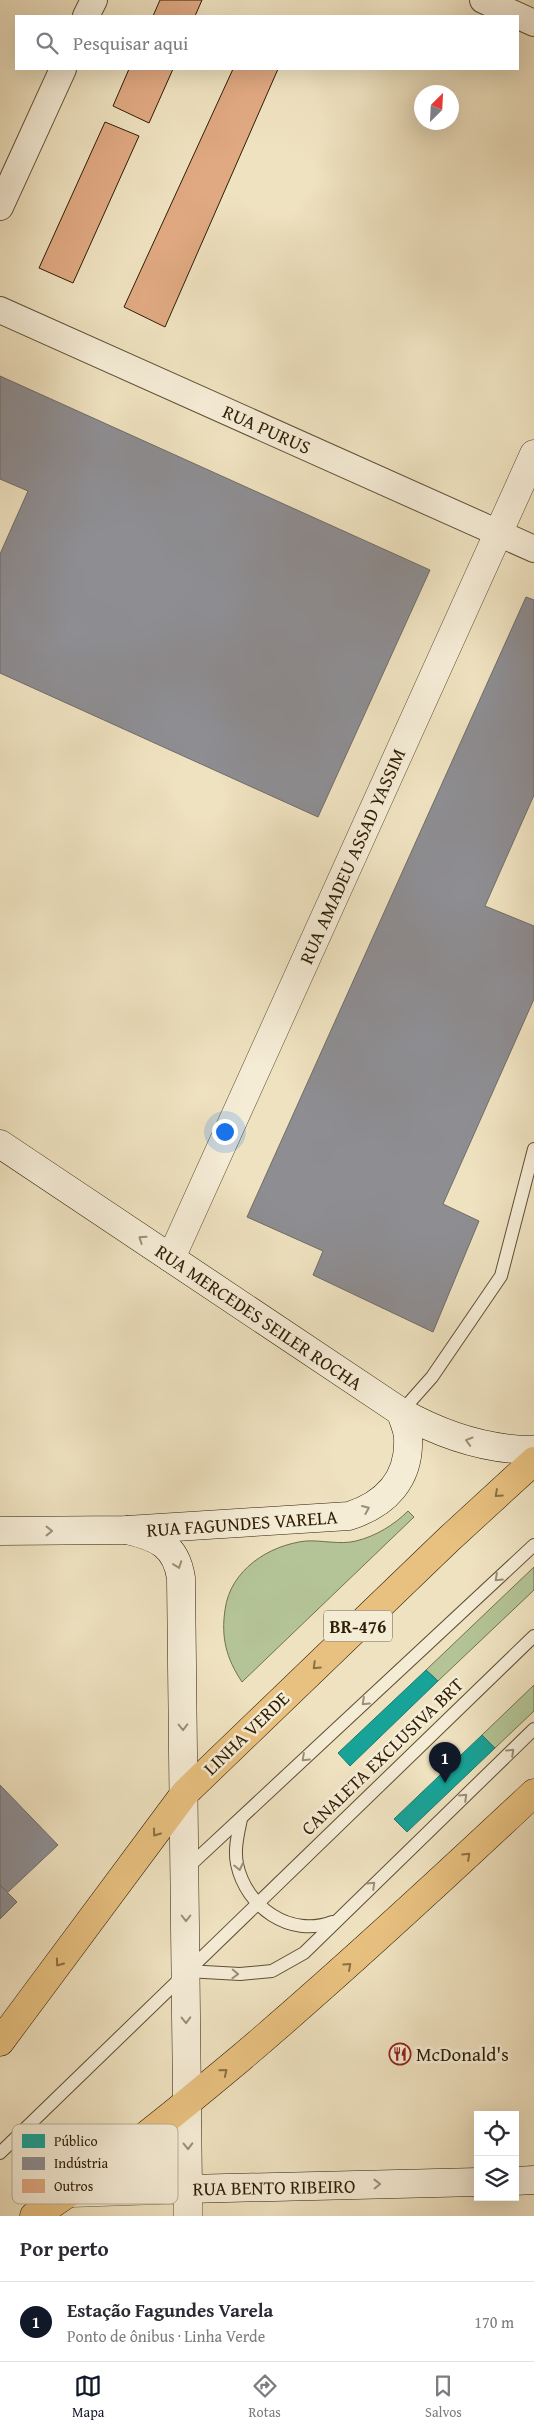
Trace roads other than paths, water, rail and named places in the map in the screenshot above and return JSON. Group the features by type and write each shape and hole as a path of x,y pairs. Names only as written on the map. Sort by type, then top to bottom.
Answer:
{"highway":[{"name":"LINHA VERDE","path":"0,2042 185,1794 441,1546 534,1461"},
{"path":"160,2124 349,1966 534,1793"},
{"path":"34,2216 53,2204"}],"main road":[{"name":"RUA AMADEU ASSAD YASSIM","path":"171,1258 534,454"},
{"name":"RUA MERCEDES SEILER ROCHA","path":"0,1144 401,1412 440,1432 474,1443 510,1449 534,1450"},
{"name":"RUA FAGUNDES VARELA","path":"0,1531 127,1530 349,1516 369,1510 387,1495 401,1476 407,1457 408,1437 401,1412"},
{"path":"127,1530 161,1541 179,1564 181,1578 186,1869 188,2216"},
{"path":"0,2031 34,1997"},
{"path":"519,2181 534,2180"},
{"name":"RUA BENTO RIBEIRO","path":"178,2189 474,2182"},
{"path":"50,2216 60,2204"}],"street":[{"path":"86,15 94,0"},
{"path":"483,0 516,15"},
{"path":"519,16 534,23"},
{"path":"0,207 7,173 62,70"},
{"name":"RUA PURUS","path":"0,310 534,549"}],"lane":[{"path":"401,1412 432,1377 501,1276 534,1149"},
{"path":"186,1869 534,1544"},
{"name":"CANALETA EXCLUSIVA BRT","path":"30,2124 534,1636"},
{"path":"186,1971 240,1974 272,1971 304,1953 534,1730"},
{"path":"241,1819 236,1842 237,1864 244,1885 257,1903 274,1917 295,1925 318,1927 337,1920"},
{"name":"CANALETA EXCLUSIVA BRT","path":"0,2153 12,2141"}],"place":[{"name":"Estação Fagundes Varela","path":"445,1783"},
{"name":"McDonald's","path":"400,2054"}]}
